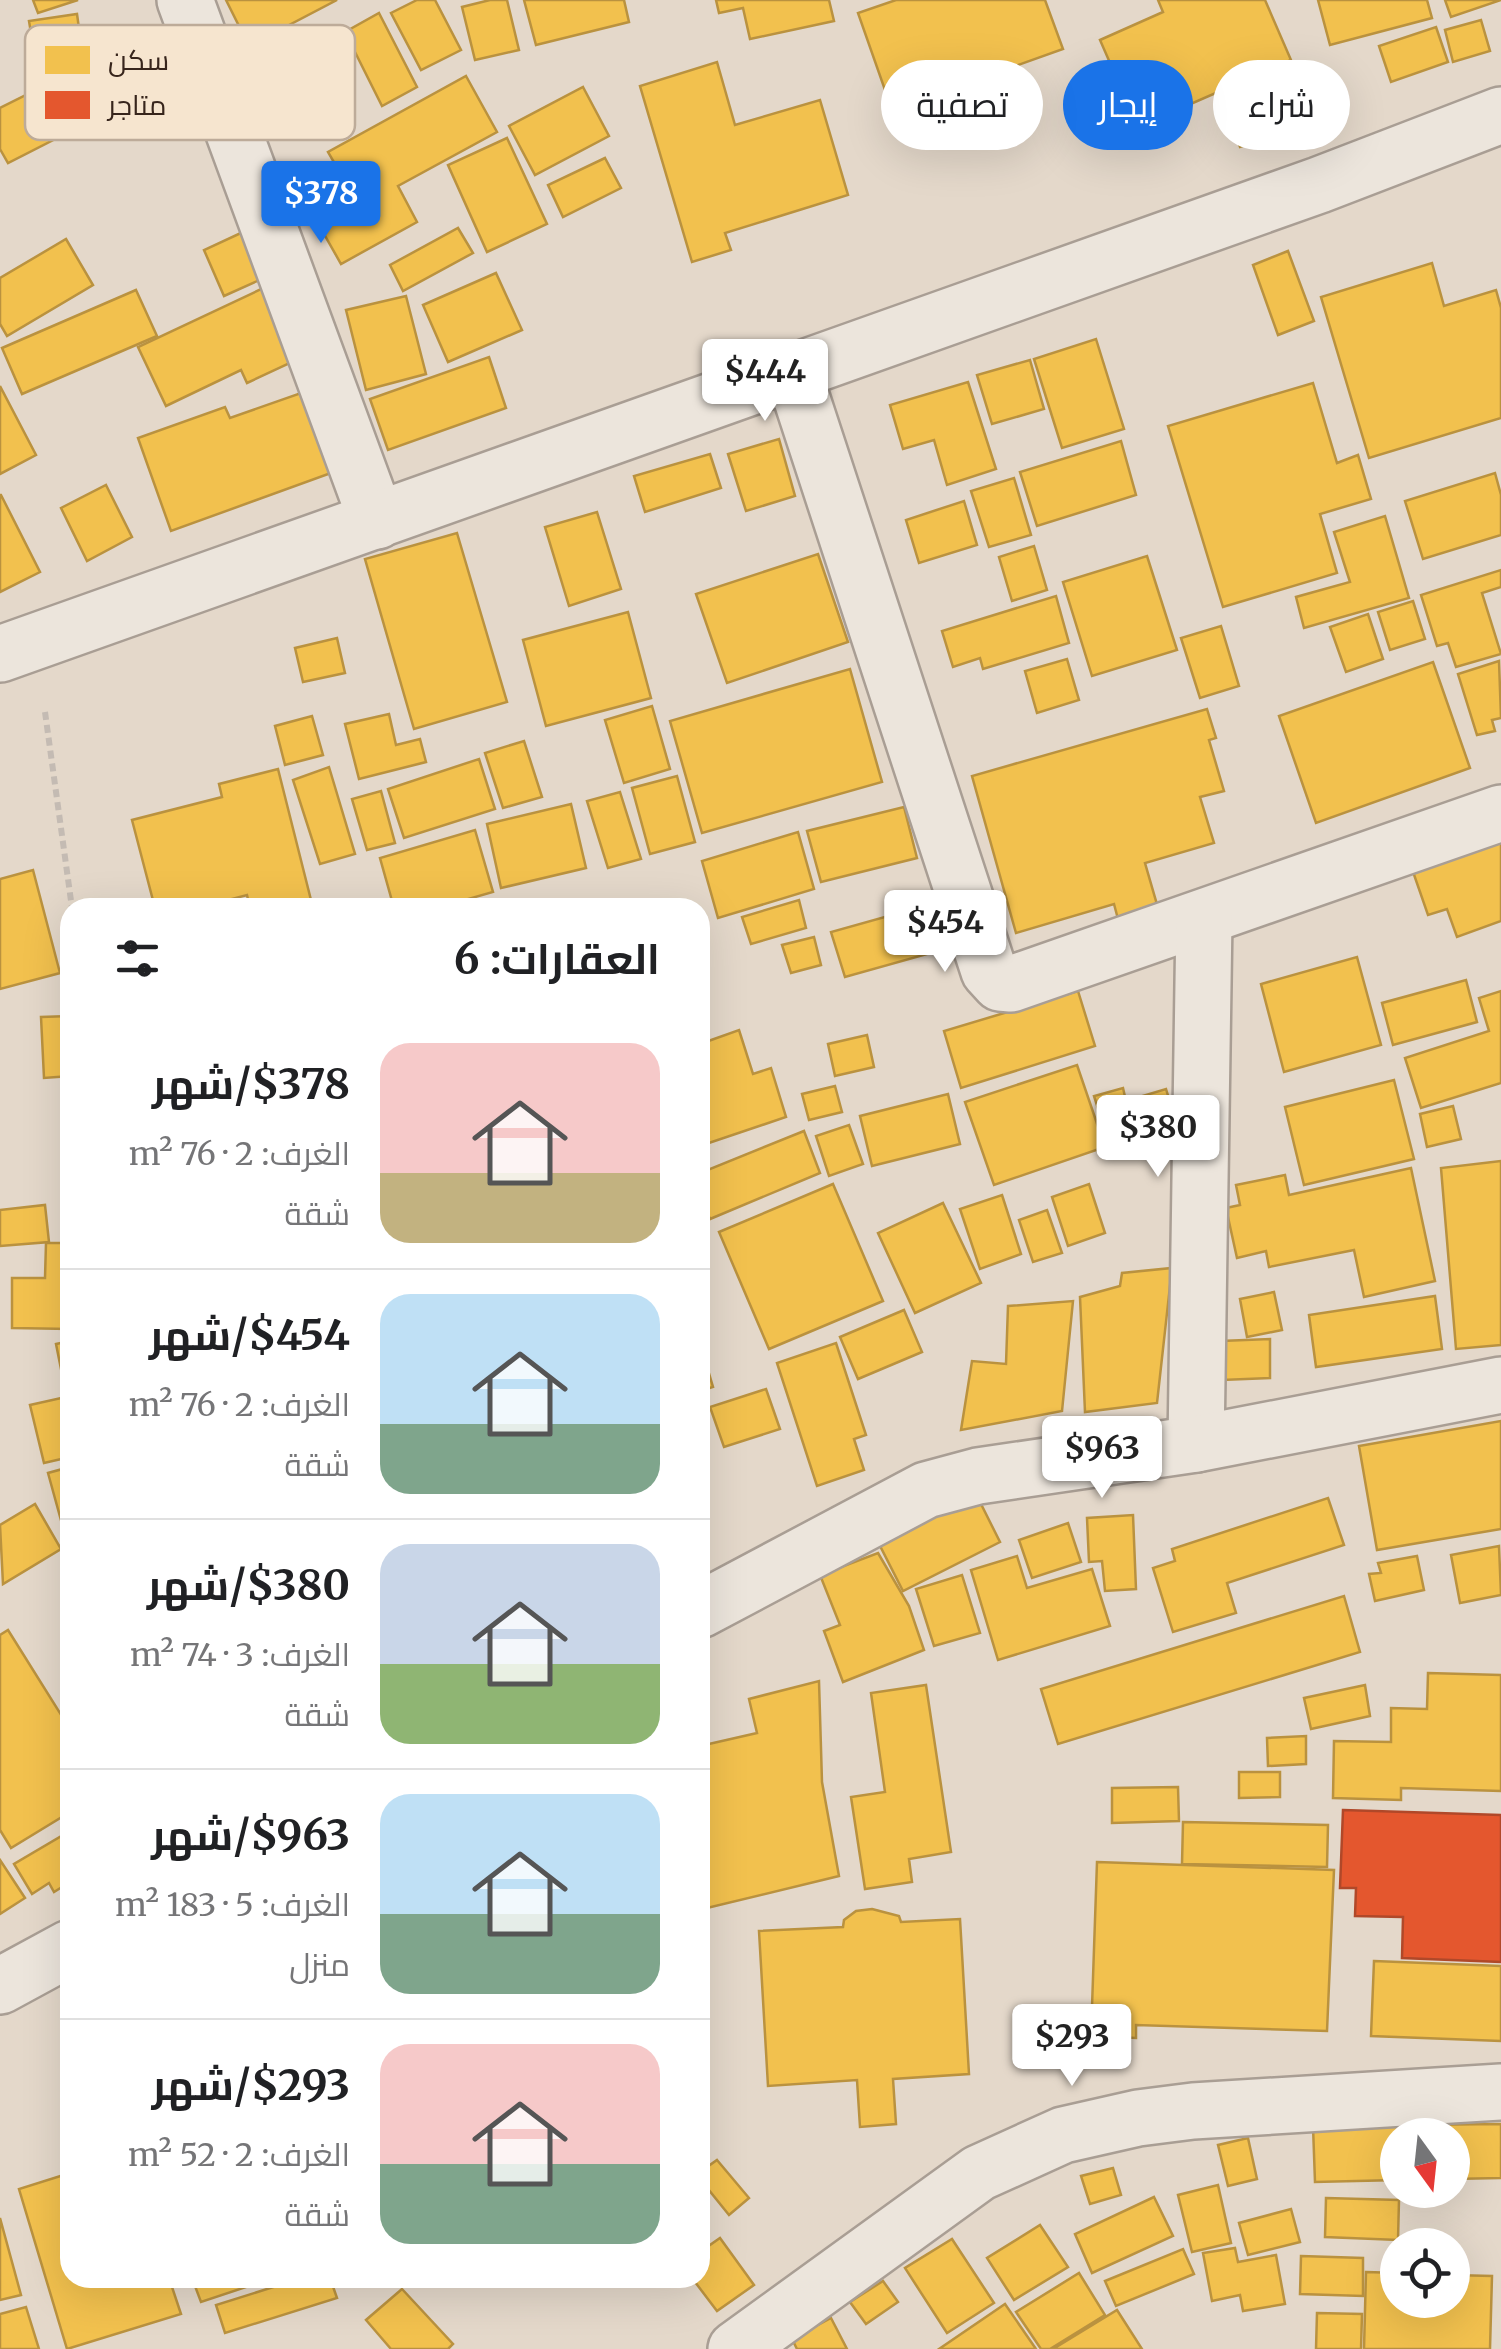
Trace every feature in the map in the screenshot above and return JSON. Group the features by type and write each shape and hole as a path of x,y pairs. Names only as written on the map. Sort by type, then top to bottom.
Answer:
{"street":[{"path":"184,0 193,25"},
{"path":"17,648 792,369 1319,185 1501,115"},
{"path":"236,140 377,520"},
{"path":"792,369 989,970 1000,983 1011,984 1501,813"},
{"path":"1196,1444 1204,918"},
{"path":"710,1605 926,1490 978,1476 1196,1444 1501,1386"},
{"path":"0,1986 60,1953"},
{"path":"736,2349 979,2173 1063,2135 1193,2111 1501,2092"}],"path":[{"path":"17,648 70,898"}],"building: سكن":[{"path":"33,0 78,0 38,13"},
{"path":"226,0 337,0 289,25 238,25"},
{"path":"417,0 435,0 461,50 421,70 391,13"},
{"path":"507,0 519,50 475,60 462,7"},
{"path":"524,0 624,0 629,22 536,45"},
{"path":"716,0 829,0 834,21 750,39 743,8 719,13"},
{"path":"896,0 1045,0 1063,49 1032,60 881,60 881,79 858,13"},
{"path":"1158,0 1265,0 1291,60 1213,60 1213,94 1193,103 1193,60 1109,60 1100,40 1163,12"},
{"path":"1318,0 1427,0 1432,18 1330,45"},
{"path":"1445,0 1501,0 1451,17"},
{"path":"379,13 417,87 382,106 355,52 355,26"},
{"path":"77,14 79,25 30,25 29,21"},
{"path":"1481,20 1490,51 1453,62 1445,30"},
{"path":"1436,27 1448,62 1391,82 1379,46"},
{"path":"717,62 735,125 820,100 848,195 725,233 731,250 692,262 640,86"},
{"path":"466,76 497,132 398,186 417,222 341,264 315,218 354,197 328,152"},
{"path":"583,87 609,136 535,175 509,126"},
{"path":"25,96 25,140 53,140 8,163 0,149 0,108"},
{"path":"507,138 547,224 487,252 448,165"},
{"path":"605,158 621,188 563,217 548,185"},
{"path":"458,228 473,253 403,291 390,265"},
{"path":"243,232 264,278 224,296 204,250"},
{"path":"66,239 93,285 7,336 0,324 0,278"},
{"path":"1288,251 1314,321 1278,335 1253,265"},
{"path":"1432,263 1444,306 1496,290 1501,308 1501,418 1369,458 1321,297"},
{"path":"496,273 522,330 448,362 423,305"},
{"path":"272,284 305,356 247,383 241,370 166,406 138,347"},
{"path":"136,290 157,336 22,394 2,348"},
{"path":"406,296 426,374 366,390 346,310"},
{"path":"1096,339 1124,429 1062,448 1034,359"},
{"path":"489,357 506,408 388,450 370,399"},
{"path":"1030,360 1044,409 992,424 977,375"},
{"path":"968,382 996,469 947,485 934,440 903,449 890,405"},
{"path":"1313,383 1337,463 1358,455 1371,499 1320,514 1337,573 1223,607 1168,426"},
{"path":"0,386 36,455 0,474"},
{"path":"301,393 331,473 171,531 138,438 225,407 230,418"},
{"path":"779,439 795,496 746,511 728,454"},
{"path":"1121,441 1136,495 1037,526 1020,472"},
{"path":"710,454 721,488 645,512 634,476"},
{"path":"1495,473 1501,495 1501,535 1423,559 1405,501"},
{"path":"1014,478 1031,535 989,547 971,491"},
{"path":"106,485 132,537 87,561 61,508"},
{"path":"0,495 40,572 0,592"},
{"path":"964,501 977,545 919,563 906,520"},
{"path":"597,512 621,589 569,606 545,527"},
{"path":"1385,516 1409,598 1304,628 1296,597 1350,582 1334,532"},
{"path":"457,533 507,702 414,729 365,559"},
{"path":"1034,546 1047,590 1012,601 999,557"},
{"path":"818,554 848,642 727,683 696,594"},
{"path":"1147,556 1177,650 1092,676 1063,582"},
{"path":"1501,570 1501,587 1482,593 1501,654 1456,667 1448,643 1437,646 1421,595"},
{"path":"1056,596 1069,643 983,669 980,658 953,667 942,631"},
{"path":"1413,601 1425,639 1390,650 1378,612"},
{"path":"628,612 651,698 546,726 523,640"},
{"path":"1368,614 1383,659 1346,672 1330,627"},
{"path":"1221,626 1239,686 1200,698 1181,638"},
{"path":"337,638 345,673 303,682 295,648"},
{"path":"1067,659 1079,700 1037,713 1025,671"},
{"path":"1499,661 1501,718 1492,720 1495,731 1477,735 1458,674"},
{"path":"1433,662 1470,768 1316,823 1279,716"},
{"path":"850,669 882,782 702,833 670,721"},
{"path":"652,706 670,769 624,783 605,720"},
{"path":"1207,709 1216,738 1209,740 1224,791 1200,797 1214,843 1145,863 1158,908 1118,919 1114,904 1016,933 972,776"},
{"path":"389,714 396,745 420,739 426,762 359,779 345,724"},
{"path":"312,716 323,755 285,765 275,726"},
{"path":"524,741 542,797 503,808 485,753"},
{"path":"479,759 495,809 404,838 388,789"},
{"path":"329,767 355,854 320,864 293,780"},
{"path":"278,769 310,898 152,898 132,820 222,797 219,784"},
{"path":"677,776 695,842 650,854 632,788"},
{"path":"381,791 395,843 367,850 352,799"},
{"path":"620,792 641,859 608,868 587,801"},
{"path":"571,804 586,868 501,888 487,824"},
{"path":"904,807 917,858 821,882 807,831"},
{"path":"475,830 493,892 472,898 391,898 380,858"},
{"path":"798,832 814,889 718,918 702,861"},
{"path":"1501,834 1501,921 1457,937 1447,909 1428,915 1411,866"},
{"path":"33,870 60,973 0,989 0,879"},
{"path":"799,900 806,928 751,944 742,917"},
{"path":"924,906 938,951 845,977 831,932"},
{"path":"814,937 821,965 791,973 782,945"},
{"path":"1357,957 1381,1045 1284,1072 1261,984"},
{"path":"1466,980 1477,1022 1393,1045 1382,1003"},
{"path":"1078,991 1095,1046 961,1088 944,1031"},
{"path":"1501,991 1501,1083 1421,1108 1405,1058 1489,1031 1479,998"},
{"path":"60,1016 60,1077 44,1078 41,1017"},
{"path":"739,1030 753,1074 771,1068 786,1117 710,1143 710,1040"},
{"path":"867,1035 874,1067 835,1076 828,1044"},
{"path":"1077,1065 1105,1147 994,1185 965,1102"},
{"path":"1394,1080 1414,1159 1304,1185 1285,1107"},
{"path":"835,1086 842,1112 809,1120 802,1094"},
{"path":"1123,1088 1126,1101 1166,1089 1176,1122 1109,1143 1094,1096"},
{"path":"948,1094 960,1144 872,1166 860,1116"},
{"path":"1453,1106 1461,1139 1427,1147 1420,1114"},
{"path":"849,1125 863,1164 829,1176 816,1136"},
{"path":"804,1131 820,1173 710,1219 710,1169"},
{"path":"1501,1161 1501,1345 1456,1349 1441,1168"},
{"path":"1411,1168 1435,1281 1364,1297 1354,1250 1269,1267 1266,1251 1237,1258 1226,1208 1240,1205 1236,1185 1285,1175 1289,1195"},
{"path":"833,1184 883,1301 769,1349 719,1232"},
{"path":"1089,1184 1105,1233 1068,1246 1052,1197"},
{"path":"1002,1195 1021,1254 980,1269 960,1209"},
{"path":"943,1203 981,1283 915,1313 878,1233"},
{"path":"45,1205 49,1242 0,1246 0,1210"},
{"path":"1047,1210 1062,1253 1033,1262 1019,1220"},
{"path":"46,1243 60,1243 60,1329 12,1328 12,1278 45,1278"},
{"path":"1172,1268 1157,1403 1085,1412 1080,1297 1120,1286 1122,1273"},
{"path":"1274,1292 1282,1330 1247,1337 1240,1299"},
{"path":"1435,1296 1442,1349 1316,1367 1309,1315"},
{"path":"1073,1301 1062,1411 961,1430 972,1361 1006,1364 1008,1306"},
{"path":"904,1310 922,1352 858,1379 840,1337"},
{"path":"1270,1339 1270,1378 1222,1380 1221,1341"},
{"path":"836,1343 866,1435 854,1439 864,1470 817,1486 777,1363"},
{"path":"766,1389 780,1429 724,1447 710,1407"},
{"path":"60,1398 60,1459 44,1463 30,1405"},
{"path":"1501,1421 1501,1529 1377,1550 1359,1446"},
{"path":"60,1470 60,1517 48,1473"},
{"path":"972,1486 1000,1542 903,1591 874,1534"},
{"path":"1328,1498 1344,1545 1227,1583 1236,1613 1173,1632 1153,1568 1175,1561 1172,1549"},
{"path":"35,1504 60,1550 3,1584 0,1525"},
{"path":"1133,1515 1136,1589 1105,1591 1102,1561 1089,1562 1087,1518"},
{"path":"1068,1523 1081,1562 1032,1578 1019,1540"},
{"path":"1499,1546 1501,1595 1460,1603 1451,1555"},
{"path":"878,1553 909,1606 924,1650 843,1682 824,1631 840,1625 820,1575"},
{"path":"1017,1556 1027,1588 1092,1569 1110,1626 998,1660 971,1570"},
{"path":"1417,1556 1424,1590 1375,1601 1369,1574 1381,1573 1378,1563"},
{"path":"962,1575 980,1633 934,1646 916,1589"},
{"path":"1344,1596 1360,1652 1058,1744 1041,1689"},
{"path":"8,1630 60,1713 60,1818 11,1848 0,1830 0,1635"},
{"path":"1428,1673 1501,1675 1501,1791 1401,1788 1401,1800 1333,1798 1334,1741 1391,1742 1391,1708 1427,1709"},
{"path":"819,1681 822,1782 839,1876 710,1907 710,1744 757,1733 749,1699"},
{"path":"926,1685 951,1852 909,1859 912,1882 865,1889 851,1797 885,1792 871,1693"},
{"path":"1365,1685 1370,1716 1311,1729 1304,1698"},
{"path":"1306,1736 1306,1764 1268,1766 1267,1738"},
{"path":"1239,1772 1280,1772 1280,1797 1239,1798"},
{"path":"1178,1787 1179,1821 1112,1823 1112,1788"},
{"path":"1183,1822 1328,1825 1327,1867 1182,1864"},
{"path":"60,1837 60,1888 54,1892 49,1883 32,1894 14,1864"},
{"path":"0,1860 25,1898 0,1914"},
{"path":"1097,1862 1334,1870 1327,2031 1136,2025 1136,2038 1091,2036"},
{"path":"872,1909 899,1916 901,1922 960,1919 969,2074 893,2079 896,2124 860,2127 857,2080 768,2086 759,1931 843,1927 844,1920 856,1911"},
{"path":"1374,1961 1501,1966 1501,2041 1371,2036"},
{"path":"1470,2124 1501,2124 1501,2178 1470,2179"},
{"path":"1380,2125 1380,2180 1315,2182 1313,2126"},
{"path":"1248,2138 1257,2179 1228,2186 1218,2145"},
{"path":"717,2160 749,2198 729,2215 710,2191 710,2165"},
{"path":"1113,2168 1121,2195 1090,2204 1081,2176"},
{"path":"60,2176 60,2288 172,2288 181,2314 67,2349 19,2189"},
{"path":"1218,2185 1231,2243 1192,2252 1178,2195"},
{"path":"1154,2197 1173,2236 1092,2273 1075,2234"},
{"path":"1326,2198 1380,2199 1380,2208 1399,2208 1398,2228 1380,2228 1380,2239 1325,2237"},
{"path":"1291,2209 1300,2242 1248,2255 1239,2223"},
{"path":"0,2218 21,2295 0,2300"},
{"path":"1040,2225 1068,2267 1014,2300 987,2258"},
{"path":"720,2238 754,2285 717,2311 700,2288 710,2288 710,2245"},
{"path":"952,2239 994,2303 947,2333 905,2268"},
{"path":"1235,2248 1238,2262 1276,2255 1285,2304 1243,2311 1240,2295 1212,2301 1203,2253"},
{"path":"1183,2249 1194,2274 1116,2306 1105,2281"},
{"path":"1301,2256 1363,2258 1363,2296 1300,2294"},
{"path":"1366,2272 1380,2272 1380,2318 1470,2318 1470,2275 1492,2276 1490,2349 1364,2349"},
{"path":"1079,2273 1105,2315 1050,2349 1041,2349 1016,2312"},
{"path":"883,2281 898,2302 866,2324 850,2302"},
{"path":"196,2288 243,2288 201,2302"},
{"path":"270,2288 334,2288 337,2298 225,2333 216,2305"},
{"path":"402,2289 453,2344 448,2349 391,2349 366,2320"},
{"path":"1005,2304 1036,2349 939,2349"},
{"path":"26,2307 39,2349 0,2349 0,2314"},
{"path":"1117,2310 1142,2349 1053,2349"},
{"path":"1317,2313 1362,2314 1361,2349 1316,2349"},
{"path":"831,2318 847,2349 797,2349 792,2339"}],"building: متاجر":[{"path":"1343,1810 1501,1815 1501,1962 1402,1958 1403,1917 1355,1916 1356,1888 1340,1888"}]}
